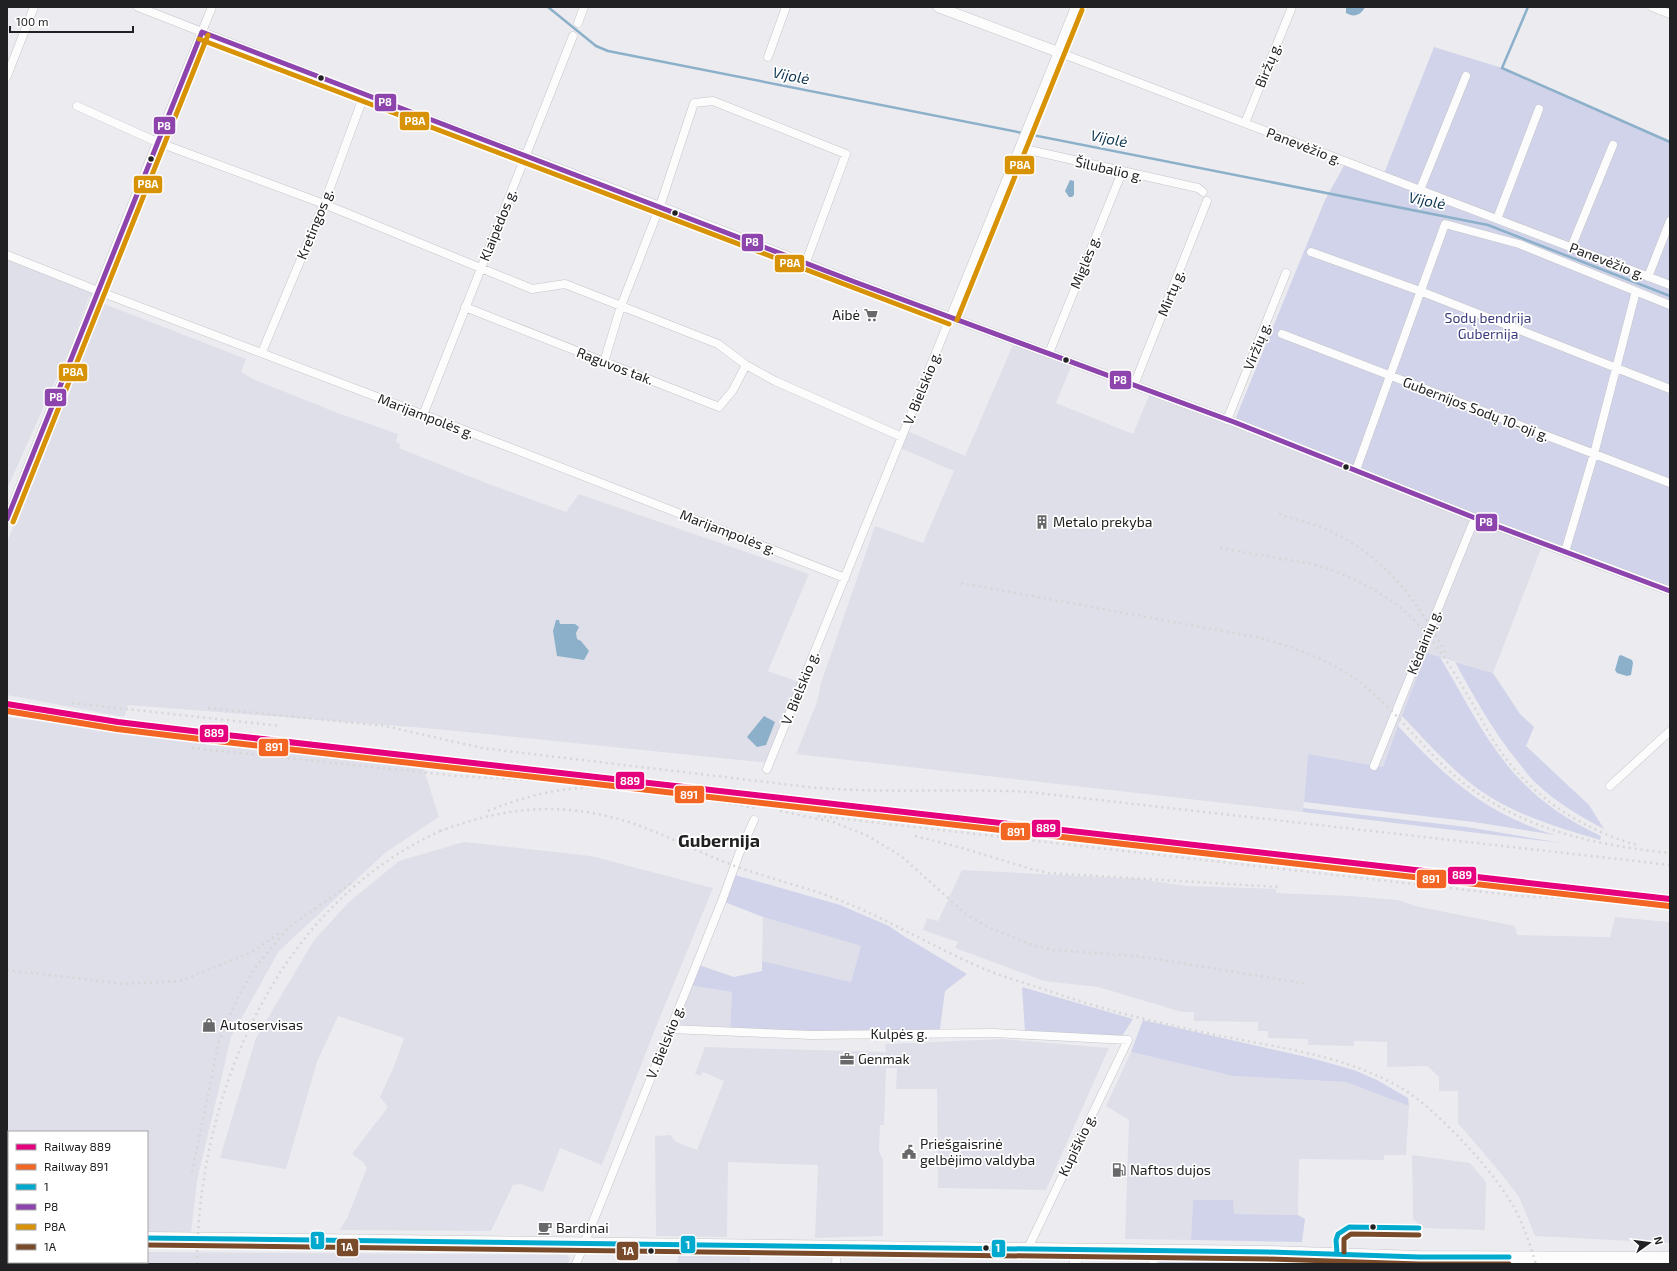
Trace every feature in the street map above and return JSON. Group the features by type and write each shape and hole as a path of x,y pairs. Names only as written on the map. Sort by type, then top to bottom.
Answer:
{"main road":[{"path":"148,1238 1154,1251 1509,1261 1670,1258"},
{"path":"1075,1264 1077,1251"}],"street":[{"path":"7,76 34,7"},
{"path":"138,7 364,96 1227,420 1475,518 1670,591"},
{"path":"7,518 212,7"},
{"path":"578,23 584,7"},
{"path":"768,58 786,7"},
{"name":"Panevėžio g.","path":"938,7 1670,285"},
{"name":"V. Bielskio g.","path":"767,769 1076,7"},
{"name":"Biržų g.","path":"1245,123 1292,7"},
{"path":"1652,7 1670,14"},
{"name":"Klaipėdos g.","path":"423,415 573,36"},
{"path":"1420,190 1466,76"},
{"name":"Kretingos g.","path":"262,352 324,204 364,96"},
{"path":"604,362 621,306 660,206 694,103 713,100 846,154 806,262"},
{"path":"77,106 157,142 324,204 532,289 566,284 718,344 746,365 775,381 902,437"},
{"path":"1497,219 1539,110"},
{"path":"1571,248 1613,145"},
{"name":"Šilubalio g.","path":"1020,148 1200,190"},
{"name":"Miglės g.","path":"1049,353 1122,172"},
{"name":"Mirtų g.","path":"1134,385 1207,201"},
{"path":"1648,277 1670,221"},
{"path":"1356,470 1389,375 1445,224 1519,244 1670,305"},
{"path":"1311,252 1420,291 1670,389"},
{"name":"Marijampolės g.","path":"7,255 98,291 262,352 845,578"},
{"name":"Viržių g.","path":"1227,420 1286,273"},
{"path":"1565,552 1594,454 1636,291"},
{"name":"Raguvos tak.","path":"465,307 719,407 733,390 746,365"},
{"name":"Gubernijos Sodų 10-oji g.","path":"1282,334 1670,483"},
{"name":"Kėdainių g.","path":"1374,766 1475,518"},
{"path":"1610,786 1670,732"},
{"name":"V. Bielskio g.","path":"576,1264 722,901 739,854 754,820"},
{"name":"Kulpės g.","path":"670,1030 812,1035 993,1032 1128,1040"},
{"name":"Kupiškio g.","path":"1027,1250 1128,1040"},
{"path":"836,1264 837,1247"},
{"path":"1153,1264 1154,1251"}],"shaded area":[{"path":"1346,7 1365,7 1357,15 1349,15 1346,13"},
{"path":"1070,180 1074,181 1074,195 1072,197 1069,197 1065,191"},
{"path":"7,255 98,291 89,297 70,348 7,489"},
{"path":"102,303 246,359 241,372 255,380 338,413 398,434 396,442 401,444 399,448 491,485 566,512 579,494 809,574 768,671 802,683 769,763 436,729 128,705 124,717 7,695 7,542 51,436"},
{"path":"1015,340 1073,362 1056,403 1133,434 1151,391 1543,544 1493,673 1426,653 1383,767 1308,754 1303,812 796,754 817,702 821,683 875,526 923,543 954,471 898,447 905,430 965,456"},
{"path":"556,620 559,620 560,624 575,624 579,627 576,633 577,639 581,641 589,651 584,660 557,656 553,631"},
{"path":"1621,655 1632,660 1631,675 1627,676 1617,673 1615,670 1619,656"},
{"path":"764,716 775,722 766,745 757,747 747,737"},
{"path":"7,717 423,767 439,817 385,853 279,951 231,1037 197,1181 191,1233 148,1232 148,1131 8,1131 7,1230"},
{"path":"464,842 591,856 713,888 654,1032 602,1165 560,1148 543,1192 521,1184 513,1185 491,1231 340,1230 348,1216 367,1168 363,1162 352,1154 388,1107 380,1097 395,1064 404,1038 338,1016 317,1062 286,1169 220,1158 256,1038 314,940 349,902 399,861"},
{"path":"962,870 1139,879 1187,886 1276,889 1276,893 1350,896 1399,900 1415,906 1515,926 1517,935 1610,937 1615,917 1670,922 1670,1243 1535,1236 1519,1197 1458,1123 1458,1091 1439,1091 1439,1077 1427,1066 1387,1067 1387,1042 1354,1041 1354,1046 1308,1045 1308,1039 1268,1038 1268,1031 1258,1031 1258,1022 1194,1021 1194,1012 1182,1012 1098,987 1044,981 955,948 958,942 923,930 927,918 938,921"},
{"path":"763,917 861,946 851,982 762,961"},
{"path":"688,985 732,992 730,1032 670,1029"},
{"path":"1002,1039 1109,1048 1046,1190 938,1188 937,1089 896,1089 897,1068 886,1068 884,1125 880,1125 879,1152 883,1159 883,1236 815,1238 818,1165 728,1162 727,1237 656,1236 655,1136 670,1135 676,1142 697,1150 724,1081 703,1072 701,1076 695,1074 705,1047 886,1052 885,1044"},
{"path":"1131,1052 1233,1076 1346,1082 1409,1106 1406,1155 1384,1155 1384,1160 1299,1159 1298,1215 1233,1214 1193,1201 1191,1240 1125,1239 1129,1120 1106,1106"},
{"path":"1412,1155 1470,1163 1486,1182 1485,1230 1423,1228 1413,1219"},
{"path":"680,1245 750,1246 750,1264 677,1264"},
{"path":"148,1252 567,1255 570,1258 568,1264 63,1264 148,1263"}],"green space":[{"name":"Sodų bendrija Gubernija","path":"1434,47 1502,68 1670,142 1670,591 1234,422 1325,200 1346,162 1383,176"},
{"path":"1426,653 1440,657 1488,739 1504,762 1523,783 1544,802 1570,820 1601,836 1600,840 1534,819 1488,796 1455,770 1402,716"},
{"path":"1455,662 1493,673 1520,714 1534,727 1526,746 1589,805 1604,829 1577,814 1544,790 1531,778 1492,726"},
{"path":"1398,726 1451,778 1487,805 1530,826 1555,835 1474,822 1304,802 1308,754 1383,767"},
{"path":"1303,808 1467,827 1561,843 1303,812"},
{"path":"732,874 840,905 889,926 967,974 945,991 940,1029 933,1034 730,1032 732,992 688,985 696,964 734,977 762,971 762,961 851,982 861,946 763,917 722,901"},
{"path":"1022,987 1133,1019 1122,1036 1025,1031"},
{"path":"1143,1020 1311,1058 1354,1070 1377,1080 1408,1098 1409,1106 1346,1082 1233,1076 1131,1052"},
{"path":"1193,1200 1233,1200 1234,1214 1298,1215 1305,1219 1302,1242 1191,1240"},
{"path":"1159,1258 1335,1262 1335,1264 1159,1264"}],"waterway":[{"name":"Vijolė","path":"548,7 596,46 608,51 1488,225 1670,296"},
{"path":"1528,7 1502,68 1670,142"}],"railway":[{"path":"1279,514 1334,533 1353,544 1386,569 1413,600 1425,617 1446,654"},
{"path":"1220,548 1318,566 1342,574 1361,583 1380,593 1397,605 1411,617 1438,648 1461,683 1490,735 1503,755 1518,773 1534,789 1572,817 1614,838 1637,845"},
{"path":"961,583 1261,638 1301,651 1339,668 1362,684 1391,710 1431,754 1445,767 1476,792 1498,806 1545,827 1569,835 1619,846 1670,853"},
{"path":"72,703 281,726"},
{"path":"208,708 385,726 482,748 808,787 891,791 1029,792 1670,865"},
{"path":"192,748 458,776 578,783"},
{"path":"488,811 526,798 562,790 599,787 640,789"},
{"path":"646,790 756,808"},
{"path":"440,831 480,818 537,809 577,811 615,818 633,823 666,836 732,865 844,902 957,957 1006,977 1081,1002 1124,1014 1319,1056 1341,1062 1383,1078 1403,1089 1434,1113 1484,1165 1511,1201 1524,1228 1536,1264"},
{"path":"780,811 833,822 868,836 901,856 966,914 988,927 1032,945 1053,950 1137,956 1308,984"},
{"path":"818,816 1519,896 1609,900"},
{"path":"197,1264 201,1199 213,1133 232,1069 259,1009 294,953 336,903 387,861 445,829"},
{"path":"915,836 1049,873 1278,887"},
{"path":"192,1172 219,1041 238,997 254,969 289,927 353,882"},
{"path":"7,970 125,984 180,981 252,952 281,932"}],"rail line":[{"name":"889","path":"7,704 118,722 209,733 1670,899"},
{"name":"891","path":"7,711 117,729 208,740 1669,906"}],"transit line":[{"name":"P8A","path":"957,320 1082,10"},
{"name":"P8","path":"202,32 855,282 1234,422 1475,518 1670,591"},
{"name":"P8","path":"7,519 202,32"},
{"name":"P8A","path":"13,522 208,35"},
{"name":"P8A","path":"199,39 949,324"},
{"name":"1","path":"1337,1253 1336,1240 1338,1234 1349,1227 1419,1228"},
{"name":"1A","path":"1344,1252 1344,1239 1351,1234 1419,1235"},
{"name":"1","path":"148,1238 1268,1252 1419,1257 1509,1257"},
{"name":"1A","path":"148,1245 1268,1259 1419,1264 1509,1264"}],"place":[{"name":"Aibė","path":"871,315"},
{"name":"Metalo prekyba","path":"1042,522"},
{"name":"Autoservisas","path":"209,1025"},
{"name":"Genmak","path":"847,1059"},
{"name":"Priešgaisrinė gelbėjimo valdyba","path":"909,1152"},
{"name":"Naftos dujos","path":"1119,1170"},
{"name":"Bardinai","path":"545,1228"}],"district":[{"name":"Gubernija","path":"719,841"}]}
